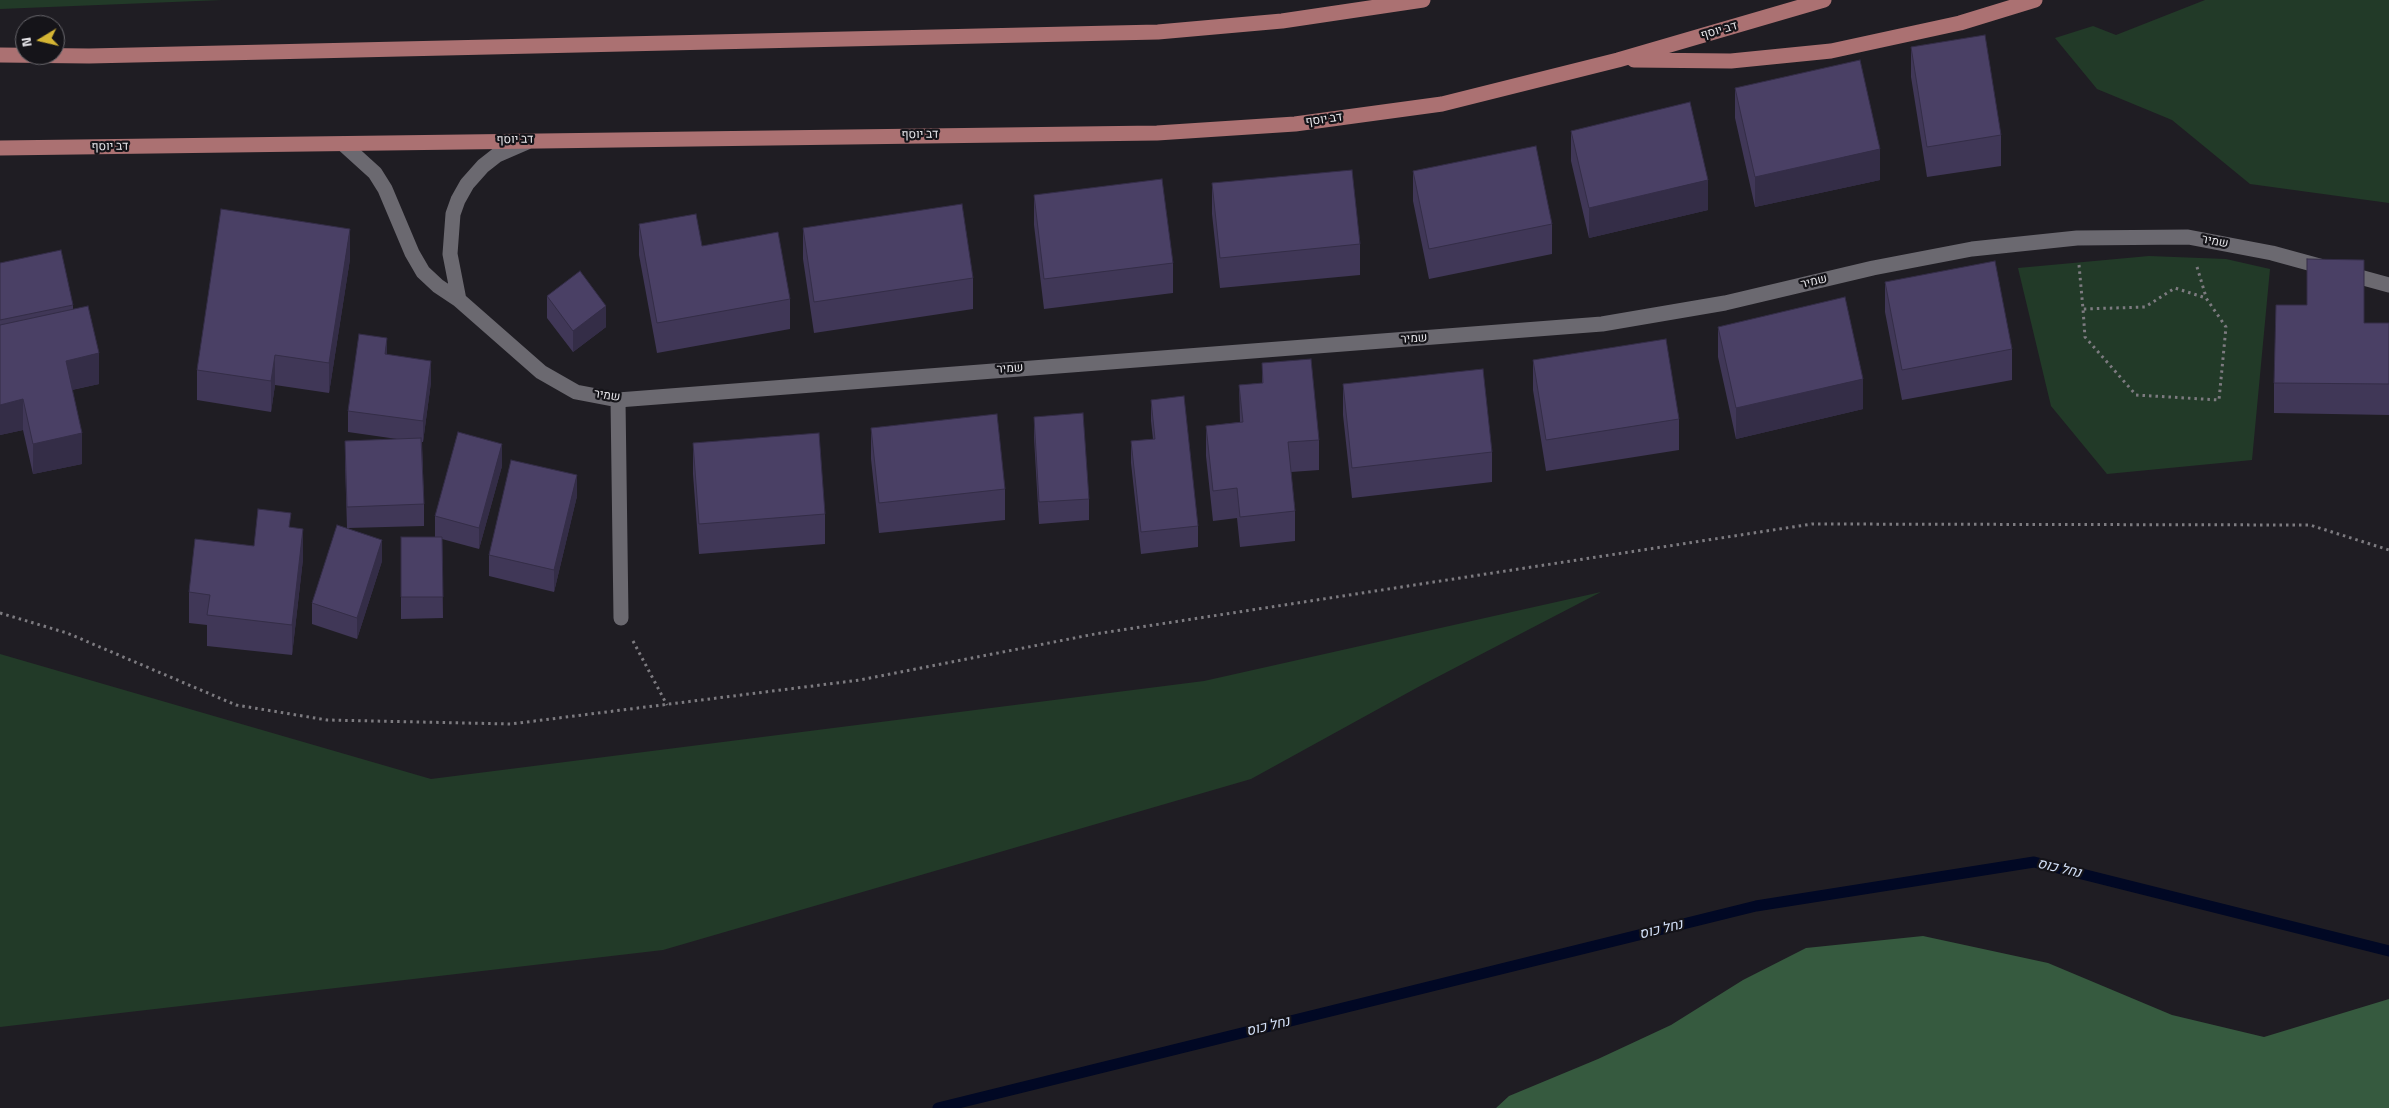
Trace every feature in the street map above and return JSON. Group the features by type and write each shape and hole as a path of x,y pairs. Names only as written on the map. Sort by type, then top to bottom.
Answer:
{"main road":[{"path":"0,55 109,55 1158,32 1282,21 1423,0"},
{"name":"דב יוסף","path":"0,148 343,144 534,139 1157,133 1295,124 1442,104 1618,60 1824,0"},
{"path":"1618,60 1731,61 1831,51 1960,23 2035,0"}],"street":[{"path":"459,300 450,254 453,214 458,200 467,184 483,166 497,155 534,139"},
{"name":"שמיר","path":"343,144 375,173 385,189 400,228 423,272 459,300 541,372 576,392 618,400 1602,324 1725,304 1873,268 1963,251 2077,238 2188,237 2272,254 2389,285"},
{"path":"618,400 621,618"}],"path":[{"path":"2077,238 2082,309 2085,338 2136,395 2219,400 2226,327 2206,298 2175,288 2145,307 2082,309"},
{"path":"0,613 67,633 236,705 326,720 511,724 860,680 1104,633 1812,524 2310,525 2389,550"},
{"path":"621,618 668,705"}],"green space":[{"path":"0,0 222,0 0,9"},
{"path":"2205,0 2389,0 2389,203 2250,184 2172,120 2097,89 2055,38 2093,26 2116,35"},
{"path":"2149,256 2226,259 2270,269 2252,460 2107,474 2051,406 2018,268"},
{"path":"1601,592 1420,686 1251,779 663,950 0,1027 0,654 431,779 1204,681"},
{"path":"1923,936 2048,963 2172,1015 2264,1037 2389,999 2389,1108 1496,1108 1509,1096 1598,1059 1671,1025 1743,980 1806,948"}],"building":[{"path":"1985,35 2001,135 1927,147 1911,47"},
{"path":"1860,60 1880,149 1755,177 1735,88"},
{"path":"1690,102 1708,180 1589,208 1571,131"},
{"path":"1536,146 1552,224 1429,249 1413,171"},
{"path":"1352,170 1360,244 1220,258 1212,183"},
{"path":"1162,179 1173,263 1044,279 1034,195"},
{"path":"962,204 973,278 814,302 803,228"},
{"path":"221,209 350,229 329,363 275,355 271,381 197,370"},
{"path":"696,214 702,246 778,232 790,299 657,323 639,224"},
{"path":"61,250 73,305 0,320 0,263"},
{"path":"2307,259 2364,260 2364,323 2389,323 2389,384 2274,383 2276,305 2307,305"},
{"path":"1995,261 2012,349 1902,370 1885,282"},
{"path":"580,271 606,306 573,331 547,296"},
{"path":"1845,297 1863,379 1736,408 1718,327"},
{"path":"88,306 99,353 66,361 82,433 33,444 23,399 0,405 0,325"},
{"path":"359,334 387,338 385,354 431,361 423,421 348,411"},
{"path":"1666,339 1679,419 1546,440 1533,360"},
{"path":"1311,359 1319,440 1288,442 1295,511 1240,517 1237,488 1213,491 1206,426 1243,422 1239,385 1263,383 1262,363"},
{"path":"1483,369 1492,452 1352,468 1343,384"},
{"path":"1184,396 1198,526 1141,532 1131,441 1155,439 1151,400"},
{"path":"1083,413 1089,499 1039,502 1034,417"},
{"path":"997,414 1005,489 879,503 871,428"},
{"path":"458,432 502,444 479,528 435,516"},
{"path":"819,433 825,514 699,524 693,443"},
{"path":"421,438 424,504 347,507 345,441"},
{"path":"511,460 577,475 554,570 489,555"},
{"path":"258,509 291,513 289,527 303,529 292,625 207,615 210,595 189,592 195,539 254,546"},
{"path":"337,525 382,540 357,618 312,603"},
{"path":"401,537 442,537 443,597 401,597"}],"waterway":[{"name":"נחל כוס","path":"938,1108 1756,906 2034,862 2389,951"}]}
